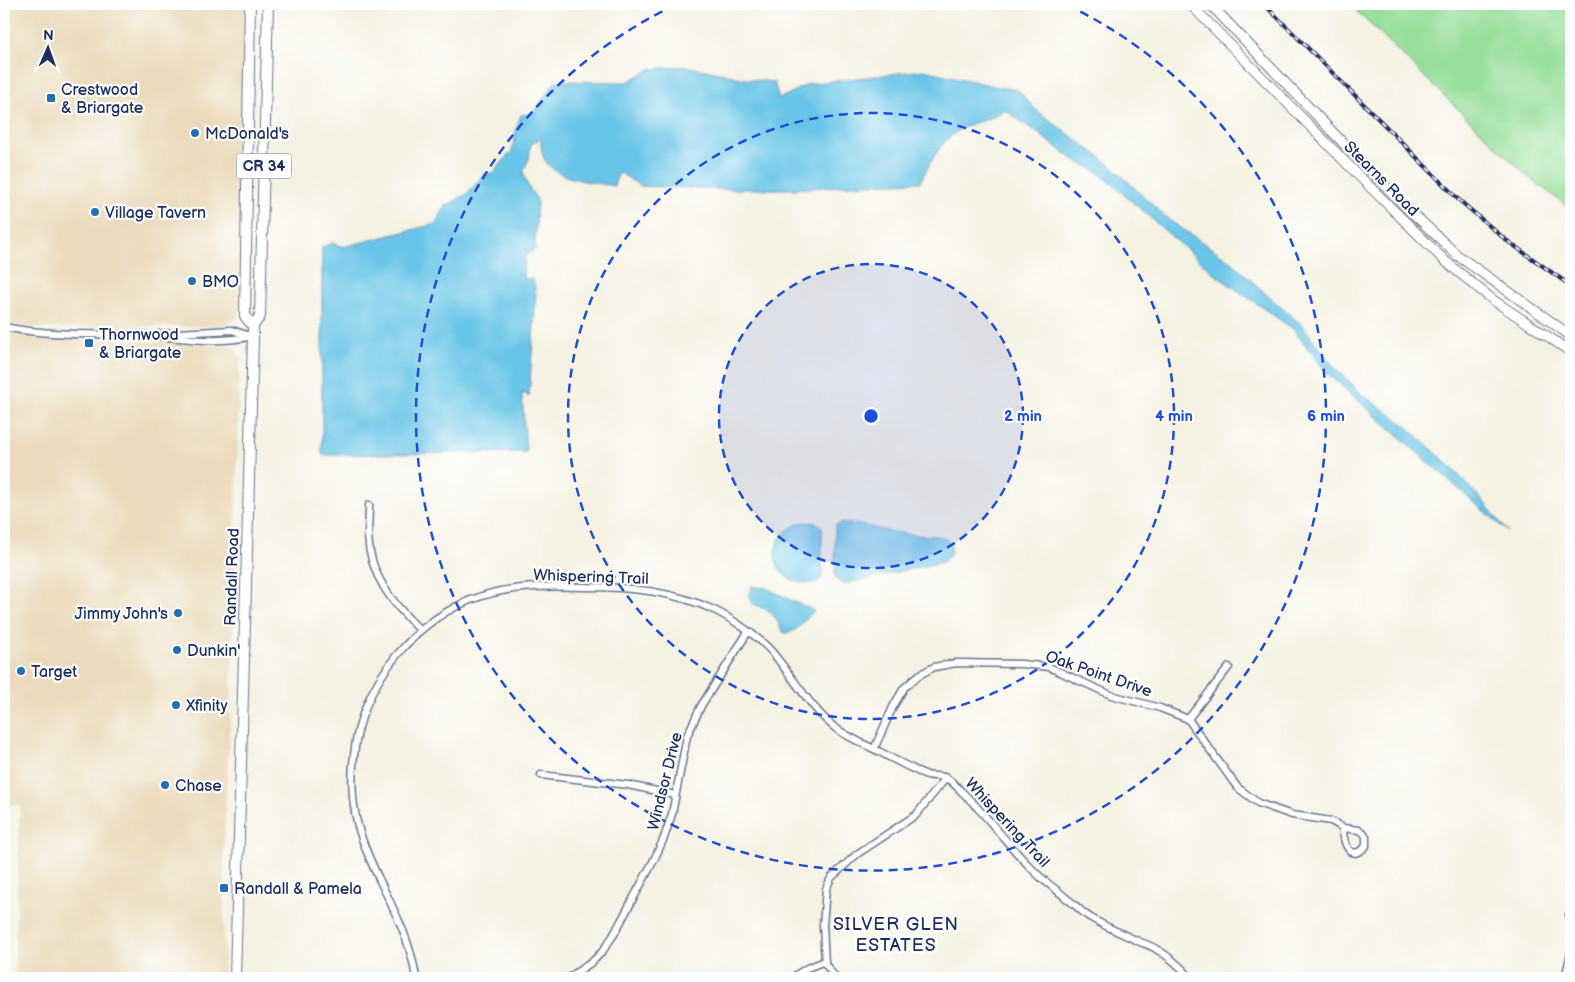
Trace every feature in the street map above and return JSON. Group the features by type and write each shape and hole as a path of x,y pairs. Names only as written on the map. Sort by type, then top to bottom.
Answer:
{"main road":[{"name":"Randall Road","path":"250,4 245,316 253,331"},
{"name":"Randall Road","path":"235,978 253,331 260,316 268,4"},
{"name":"Stearns Road","path":"1190,4 1445,261 1493,300 1571,352"},
{"name":"Stearns Road","path":"1210,4 1403,204 1457,255 1571,336"}],"street":[{"path":"4,327 25,331 232,341 253,331"},
{"path":"145,336 188,332 253,331"},
{"path":"369,505 370,548 376,573 391,599 420,630"},
{"name":"Whispering Trail","path":"416,978 412,954 404,931 366,849 358,825 353,799 352,777 357,735 364,713 376,685 387,668 420,630 443,614 481,596 517,588 564,586 623,587 662,592 692,601 734,621 769,648 805,696 833,726 853,740 929,776 946,778 976,806 1037,874 1088,916 1155,948 1191,978"},
{"name":"Windsor Drive","path":"568,978 592,962 613,936 664,838 688,736 695,719 748,632"},
{"name":"Oak Point Drive","path":"874,749 904,688 919,675 934,667 956,663 1022,664 1050,667 1111,695 1160,708 1188,719"},
{"path":"1229,667 1188,719 1238,787 1258,803 1292,815 1331,821 1343,828 1359,830 1364,833 1366,839 1366,846 1362,851 1356,853 1350,851 1345,846 1343,828"},
{"path":"541,775 628,785 675,795"},
{"path":"836,978 825,961 823,926 826,889 830,878 857,854 916,815 946,778"},
{"path":"4,857 4,864"},
{"path":"1571,907 1569,915 1571,924"},
{"path":"1565,978 1571,954"},
{"path":"791,978 807,968 825,961"}],"shaded area":[{"path":"4,4 247,4 241,305 235,320 223,326 28,328 4,323"},
{"path":"4,330 28,335 226,346 234,348 240,357 231,703 224,839 224,978 14,978 20,805 4,804"}],"green space":[{"path":"1349,4 1571,4 1571,209 1527,176"}],"water":[{"path":"686,66 746,79 774,82 779,99 808,84 924,70 1018,90 1036,110 1109,164 1169,220 1232,262 1302,325 1335,368 1364,396 1404,424 1446,462 1483,501 1508,532 1329,375 1293,329 1217,276 1098,172 1076,161 1004,109 992,117 969,125 952,135 934,156 920,182 795,189 718,189 640,186 619,172 614,186 572,178 553,169 546,162 542,153 541,138 531,144 529,158 523,173 530,190 537,199 535,249 525,256 523,278 533,279 536,293 529,397 522,392 526,452 322,455 322,247 332,243 343,247 435,224 446,206 467,194 484,174 493,173 512,151 521,115 532,114 556,81 627,82 651,69"},
{"path":"803,522 817,523 822,527 822,576 817,582 797,581 786,576 779,568 776,558 776,548 781,537 790,528"},
{"path":"840,523 917,535 939,536 951,545 951,552 942,562 844,584 835,577 835,529 836,525"},
{"path":"752,586 766,588 814,611 797,629 784,633 771,613 751,601 749,593"}],"railway":[{"path":"1264,4 1459,200 1506,240 1571,286"}],"place":[{"name":"Crestwood & Briargate","path":"51,98"},
{"name":"McDonald's","path":"195,133"},
{"name":"Village Tavern","path":"95,212"},
{"name":"BMO","path":"192,281"},
{"name":"Thornwood & Briargate","path":"89,343"},
{"name":"Jimmy John's","path":"178,613"},
{"name":"Dunkin'","path":"177,650"},
{"name":"Target","path":"21,671"},
{"name":"Xfinity","path":"176,705"},
{"name":"Chase","path":"165,785"},
{"name":"Randall & Pamela","path":"224,888"}],"district":[{"name":"SILVER GLEN ESTATES","path":"896,934"}]}
